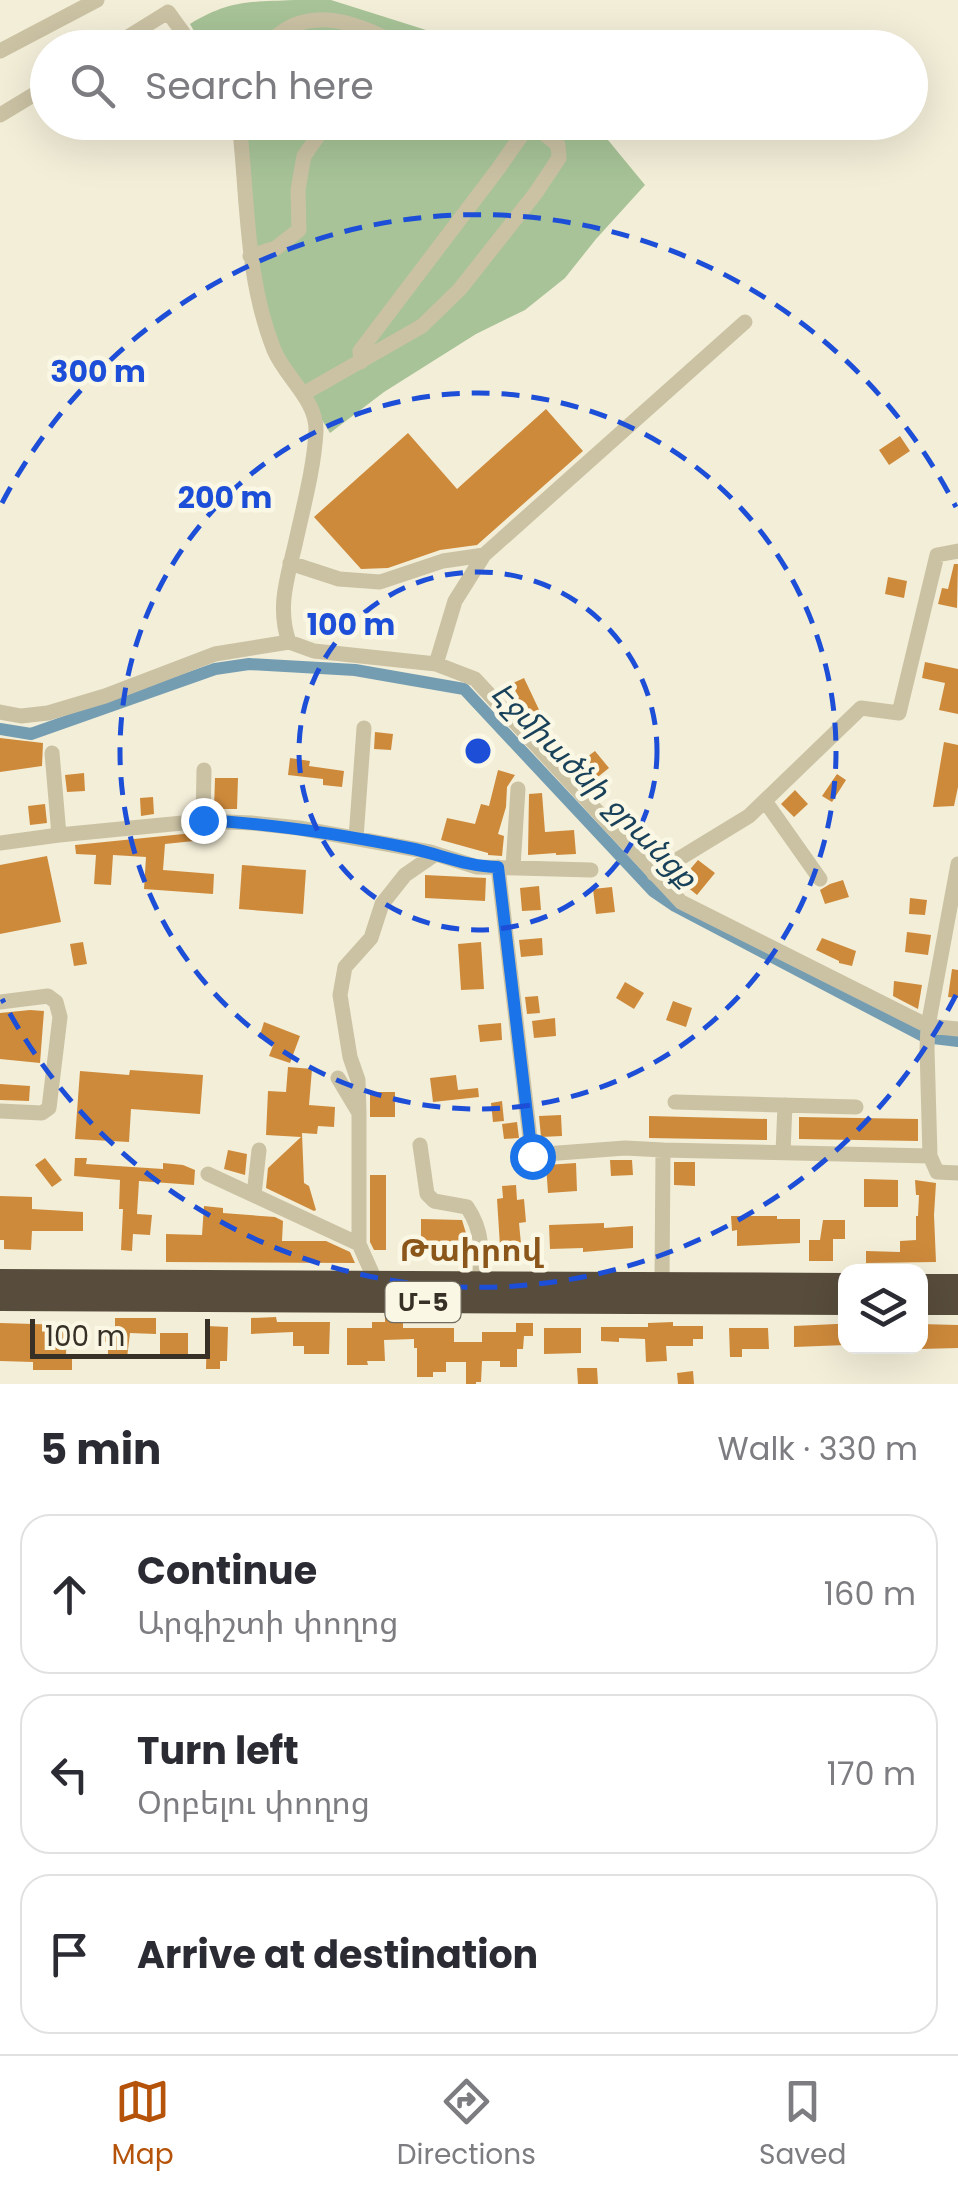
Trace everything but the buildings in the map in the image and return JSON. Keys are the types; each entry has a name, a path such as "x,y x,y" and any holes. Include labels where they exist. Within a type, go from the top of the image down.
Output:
{"highway":[{"name":"Մ-5","path":"0,1280 838,1284"},
{"path":"928,1285 958,1285"},
{"name":"Մ-5","path":"0,1300 838,1304"},
{"path":"928,1304 958,1304"}],"street":[{"path":"41,30 97,0"},
{"path":"139,30 168,12 181,30"},
{"path":"279,30 300,18 330,17 372,30"},
{"path":"0,52 30,36"},
{"path":"0,116 30,97"},
{"path":"240,140 258,304 275,354 303,394 316,425 283,594 282,624 289,642"},
{"path":"250,256 276,248 299,230 298,190 304,156 315,140"},
{"path":"361,362 360,352 518,140"},
{"path":"303,394 422,326 460,289 560,158 558,145 552,140"},
{"path":"436,664 454,601 484,555 745,322"},
{"path":"654,874 750,816 861,708 898,713 937,556 958,550"},
{"path":"290,563 339,579 380,582 443,561 484,555"},
{"path":"0,712 21,716 48,714 215,654 289,642 314,651 436,664 475,679 682,902 928,1026 958,1029"},
{"path":"356,838 364,728"},
{"path":"52,753 59,834"},
{"path":"203,820 204,770"},
{"path":"518,789 506,867 532,1156 625,1148 930,1156"},
{"path":"765,802 820,879"},
{"path":"0,843 203,820 299,828 434,854 477,867 591,870"},
{"path":"376,1282 358,1244 358,1080 350,1057 340,994 345,967 371,938 382,904 405,874 434,854"},
{"path":"958,864 927,1048 930,1156 937,1172 958,1174"},
{"path":"0,1002 48,996 56,1002 60,1018 48,1108 42,1114 0,1111"},
{"path":"338,1078 359,1113"},
{"path":"675,1102 856,1107"},
{"path":"783,1152 785,1105"},
{"path":"420,1145 427,1194 434,1201 467,1207 476,1221 480,1232 479,1282"},
{"path":"254,1195 259,1150"},
{"path":"662,1283 663,1150"},
{"path":"208,1174 358,1244"}],"green space":[{"path":"331,0 426,30 193,30 190,24 228,6"},
{"path":"236,140 608,140 645,185 565,278 525,310 476,334 384,392 330,433 277,347 261,309 247,257"}],"waterway":[{"name":"Էջմիածնի ջրանցք","path":"0,729 31,734 215,669 249,664 355,670 464,689 653,891 925,1037 958,1041"}],"district":[{"name":"Թաիրով","path":"471,1250"}],"route":[{"path":"203,820 299,828 430,852 477,867 498,867 532,1156"}]}
